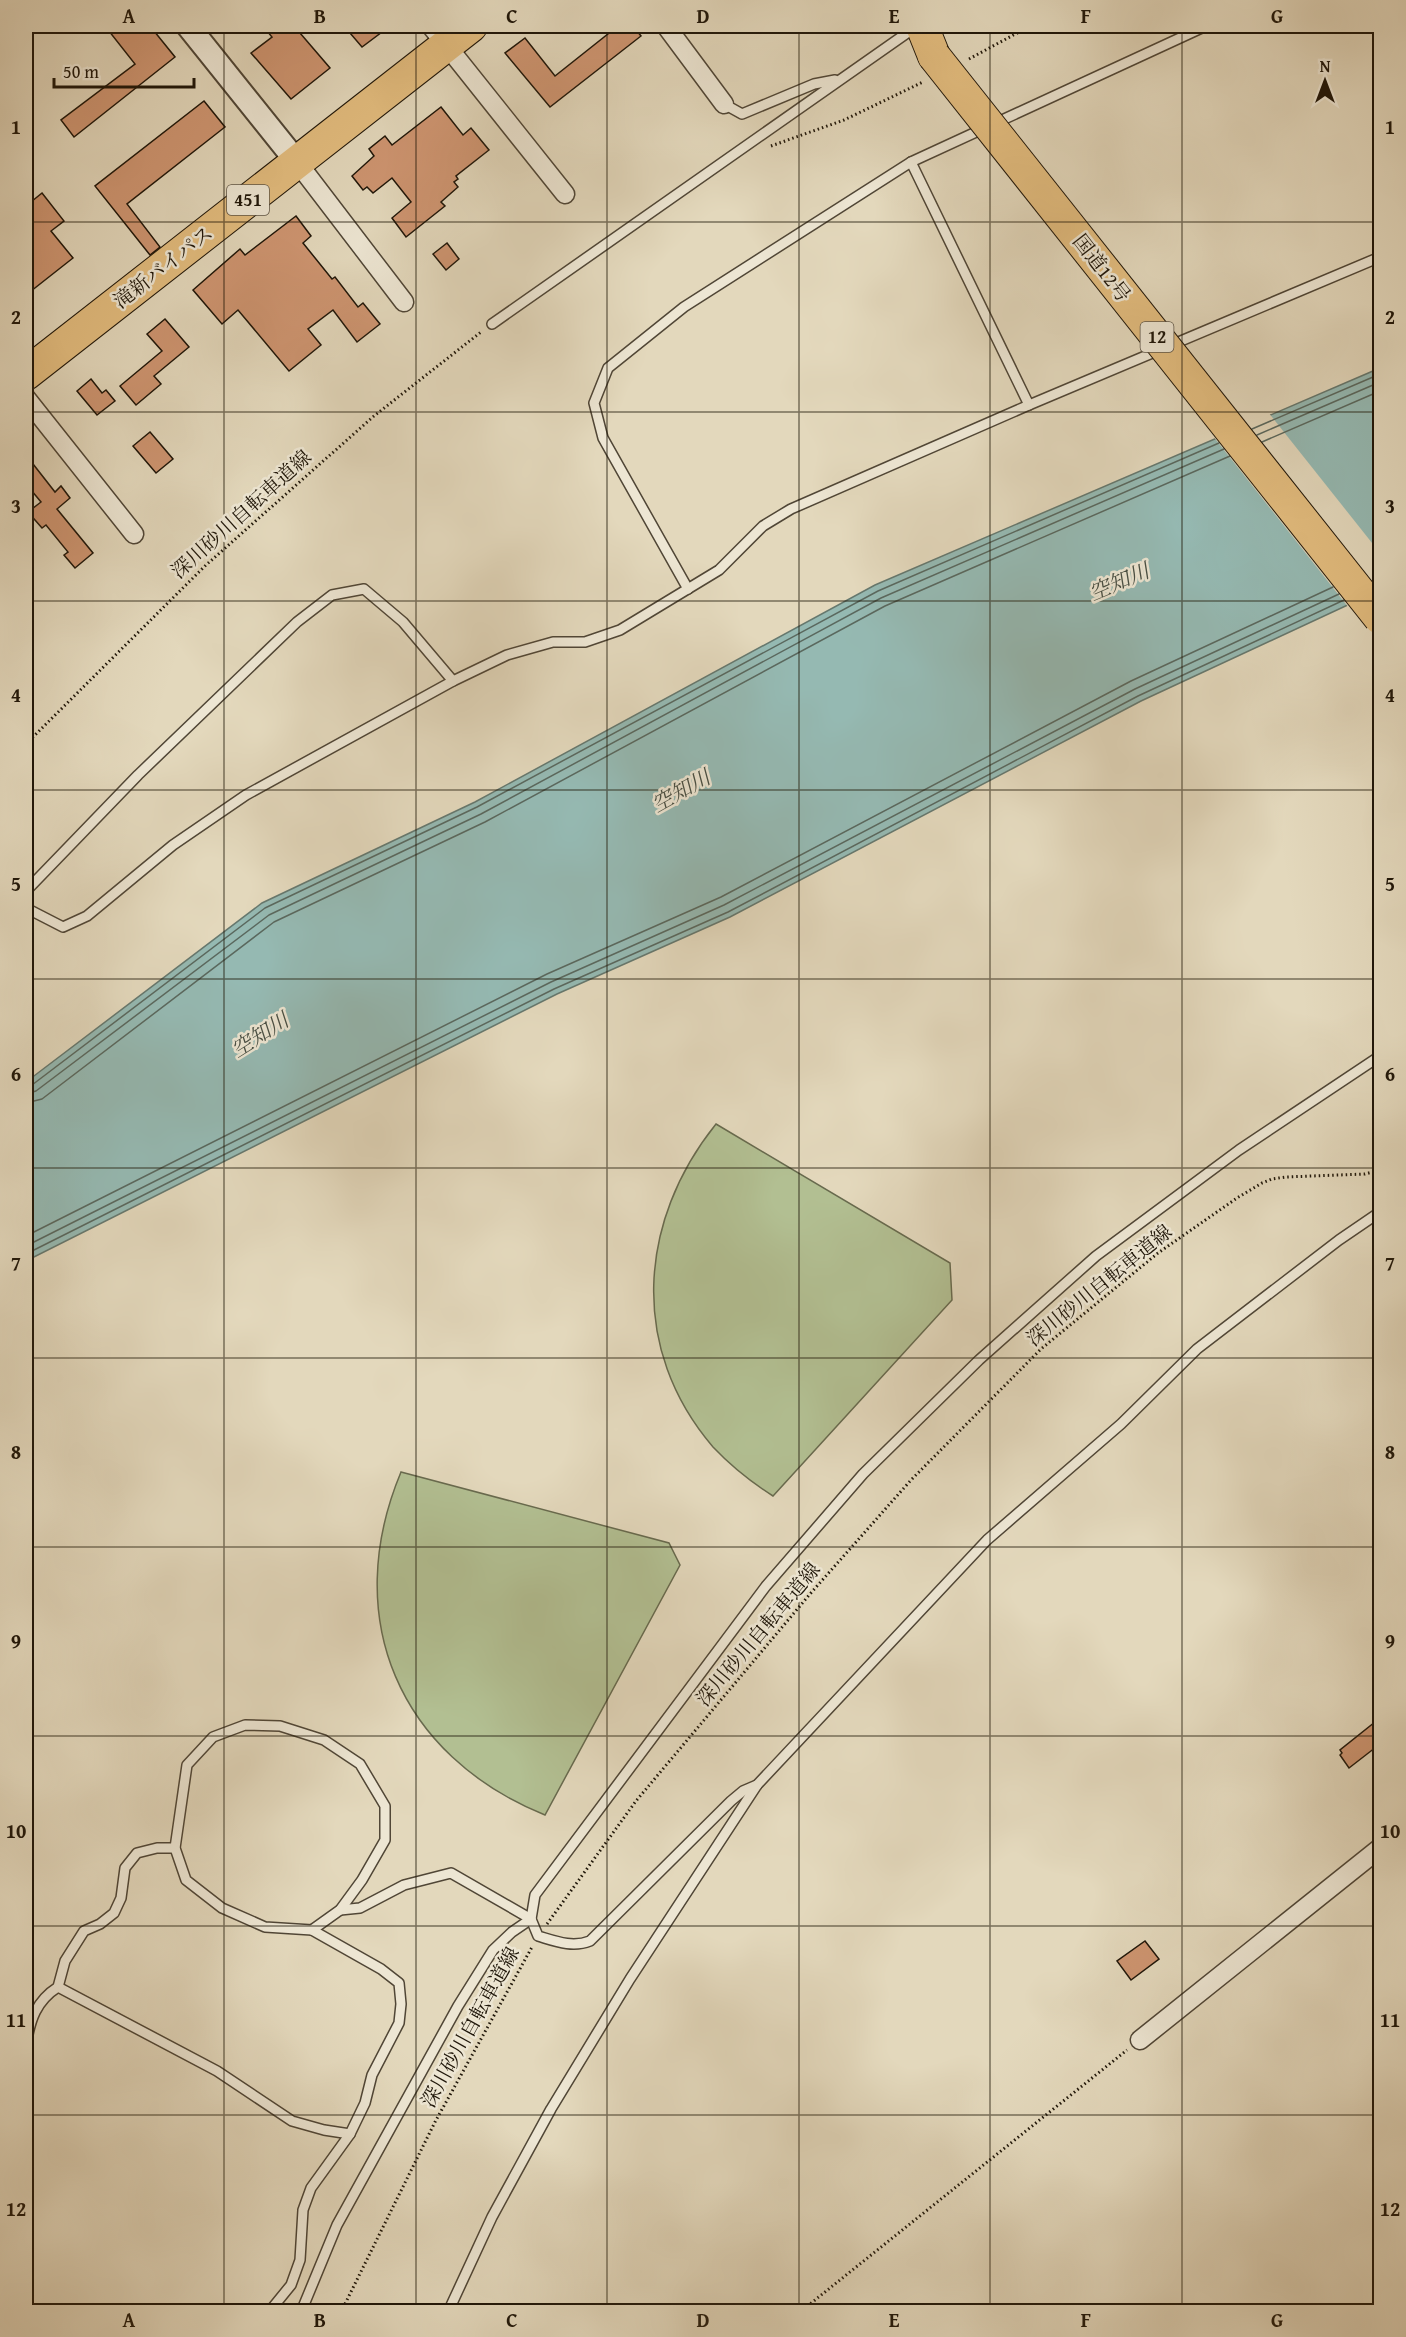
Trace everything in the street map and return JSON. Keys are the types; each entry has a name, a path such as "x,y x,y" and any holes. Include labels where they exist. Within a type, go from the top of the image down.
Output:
{"highway":[{"name":"滝新バイパス","path":"26,374 297,162 439,35 471,26"},
{"name":"国道12号","path":"937,48 1380,586"},
{"name":"国道12号","path":"937,48 1380,618"}],"street":[{"path":"188,26 297,162 404,302"},
{"path":"666,26 724,104"},
{"path":"439,35 565,194"},
{"path":"26,398 134,534"},
{"path":"1140,2040 1380,1848"}],"lane":[{"path":"492,324 917,26"},
{"path":"688,588 603,438 594,403 608,368 684,307 911,162 1206,26"},
{"path":"724,104 742,114 814,84 840,79"},
{"path":"911,162 1029,405"},
{"path":"26,908 63,927 87,916 173,844 246,795 453,681 507,655 553,642 585,642 620,630 719,570 763,526 791,509 1029,405 1380,257"},
{"path":"26,891 138,775 297,622 332,595 364,590 403,622 453,681"},
{"path":"757,1785 743,1791 731,1801 590,1941 574,1945 538,1936 531,1919 535,1894 766,1586 863,1474 979,1360 1096,1256 1239,1150 1380,1056"},
{"path":"448,2312 492,2217 551,2109 630,1979 757,1785 987,1540 1121,1424 1197,1348 1339,1240 1380,1212"},
{"path":"269,2312 291,2285 300,2260 303,2210 312,2188 350,2134 364,2103 372,2075 399,2023 401,2004 399,1983 381,1969 312,1929 265,1927 222,1908 186,1880 175,1848 187,1765 213,1737 245,1725 257,1725 280,1726 324,1740 360,1764 385,1806 385,1840 362,1880 340,1910 312,1929"},
{"path":"26,2045 29,2025 43,1996 58,1987 65,1961 84,1931 100,1924 114,1913 121,1898 125,1868 137,1852 157,1848 175,1848"},
{"path":"340,1910 360,1908 404,1885 451,1873 531,1919"},
{"path":"302,2312 337,2225 458,2006 493,1950 512,1932 531,1919"},
{"path":"58,1987 218,2072 292,2121 350,2134"}],"path":[{"path":"750,143 759,147 769,147 844,120 937,48 1030,26"},
{"name":"深川砂川自転車道線","path":"26,744 206,565 374,416 492,324"},
{"name":"深川砂川自転車道線","path":"341,2312 435,2122 538,1936 636,1802 810,1594 911,1480 1041,1349 1158,1253 1238,1198 1272,1179 1380,1170"},
{"path":"800,2312 1140,2040"}],"green space":[{"path":"716,1124 950,1263 952,1300 773,1496 713,1447 686,1409 667,1369 656,1327 654,1285 659,1243 671,1202 690,1162"},
{"path":"401,1472 669,1543 680,1565 545,1815 494,1789 452,1757 419,1719 395,1676 381,1629 377,1579 384,1526"}],"water":[{"name":"空知川","path":"1380,368 1380,590 1141,701 730,917 557,994 26,1261 26,1082 262,903 475,802 875,585"}],"pier":[{"path":"1268,412 1380,553 1380,593 1349,608 1213,436"}],"building":[{"path":"105,26 150,26 175,57 74,137 61,120 135,64"},
{"path":"263,26 294,26 330,68 291,99 251,53 272,37"},
{"path":"344,26 390,26 362,47"},
{"path":"618,26 633,26 641,36 550,107 505,53 525,38 555,76"},
{"path":"204,101 225,127 127,204 160,247 150,255 95,186"},
{"path":"441,107 463,135 471,128 489,150 456,176 458,179 454,182 458,187 441,202 445,206 406,237 392,218 411,202 392,178 373,193 367,187 363,190 352,176 374,156 369,149 385,136 392,145"},
{"path":"42,193 64,221 51,231 73,258 26,295 26,206"},
{"path":"296,216 311,236 303,243 332,279 335,277 358,307 363,303 380,324 357,342 333,310 308,329 321,345 289,371 238,310 222,324 193,290 240,249 245,255"},
{"path":"447,243 459,259 446,270 433,254"},
{"path":"165,319 189,347 154,376 161,384 136,405 120,386 162,351 147,334"},
{"path":"91,379 102,393 106,390 115,401 97,415 77,391"},
{"path":"150,432 173,459 156,473 133,446"},
{"path":"26,455 55,492 61,486 70,498 57,509 93,553 75,568 64,555 68,552 46,525 42,528 28,512 41,502 26,484"},
{"path":"1380,1718 1380,1744 1349,1768 1340,1755 1342,1753 1340,1750"},
{"path":"1145,1941 1159,1959 1131,1980 1117,1961"}]}
